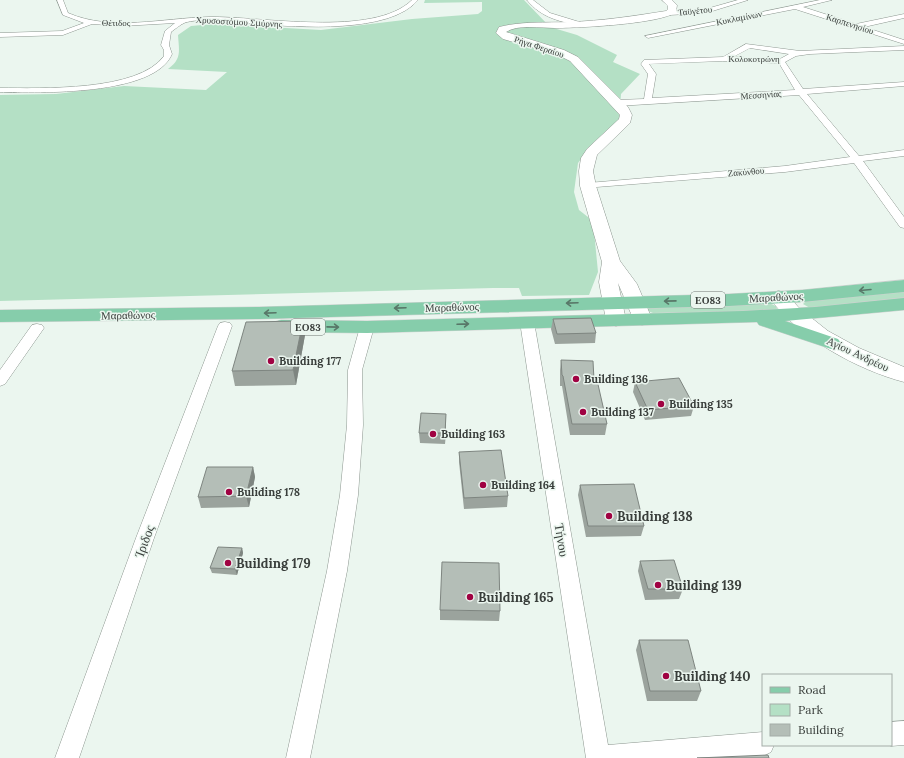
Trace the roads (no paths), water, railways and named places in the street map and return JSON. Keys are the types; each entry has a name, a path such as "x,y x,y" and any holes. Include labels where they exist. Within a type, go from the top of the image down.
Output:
{"main road":[{"name":"Μαραθώνος","path":"0,316 613,311 639,310 904,286"},
{"name":"Μαραθώνος","path":"639,310 743,317 793,315 904,304"},
{"name":"Μαραθώνος","path":"0,329 225,326 367,327 526,322 613,311"},
{"path":"743,317 759,319 831,343"}],"street":[{"name":"Θέτιδος","path":"60,0 65,14 71,18 92,22 113,23 183,21"},
{"name":"Χρυσοστόμου Σμύρνης","path":"0,90 79,88 133,79 158,67 166,59 169,54 169,51 165,45 168,31 183,21 210,19 316,25 348,24 390,16 406,9 415,0"},
{"path":"530,0 539,10 550,16 583,24"},
{"path":"666,0 672,5 673,10 669,13"},
{"name":"Ταϋγέτου","path":"669,13 693,13 715,9 745,0"},
{"name":"Κυκλαμίνων","path":"648,36 829,0"},
{"name":"Καρπενησίου","path":"796,6 904,42"},
{"path":"715,9 741,18"},
{"name":"Ρήγα Φεραίου","path":"611,262 588,186 586,171 588,158 597,146 625,120 626,115 617,103 574,59 560,52 507,37 500,33 503,29 519,26 623,21 669,13"},
{"path":"856,26 904,16"},
{"path":"0,35 63,33 92,22"},
{"path":"723,59 749,46 800,53"},
{"name":"Κολοκοτρώνη","path":"646,102 650,90 652,74 645,64 647,62 723,59 782,60 800,53 904,48"},
{"path":"782,60 801,92 857,160 904,225"},
{"name":"Μεσσηνίας","path":"617,103 904,84"},
{"name":"Ζακύνθου","path":"588,186 785,169 904,153"},
{"path":"611,262 628,284 639,310"},
{"path":"611,262 608,282 613,311"},
{"name":"Αγίου Ανδρέου","path":"779,297 793,315 831,343 857,356 904,375"},
{"name":"Τήνου","path":"526,322 598,758"},
{"name":"Ίριδος","path":"67,758 144,538 225,326"},
{"path":"298,758 337,571 349,495 355,425 355,370 367,327"},
{"path":"0,381 36,328"},
{"path":"892,734 904,733"},
{"path":"598,758 762,744"}],"place":[{"name":"Building 177","path":"271,361"},
{"name":"Building 136","path":"576,379"},
{"name":"Building 135","path":"661,404"},
{"name":"Building 137","path":"583,412"},
{"name":"Building 163","path":"433,434"},
{"name":"Building 164","path":"483,485"},
{"name":"Buliding 178","path":"229,492"},
{"name":"Building 138","path":"609,516"},
{"name":"Building 179","path":"228,563"},
{"name":"Building 139","path":"658,585"},
{"name":"Building 165","path":"470,597"},
{"name":"Building 140","path":"666,676"}]}
